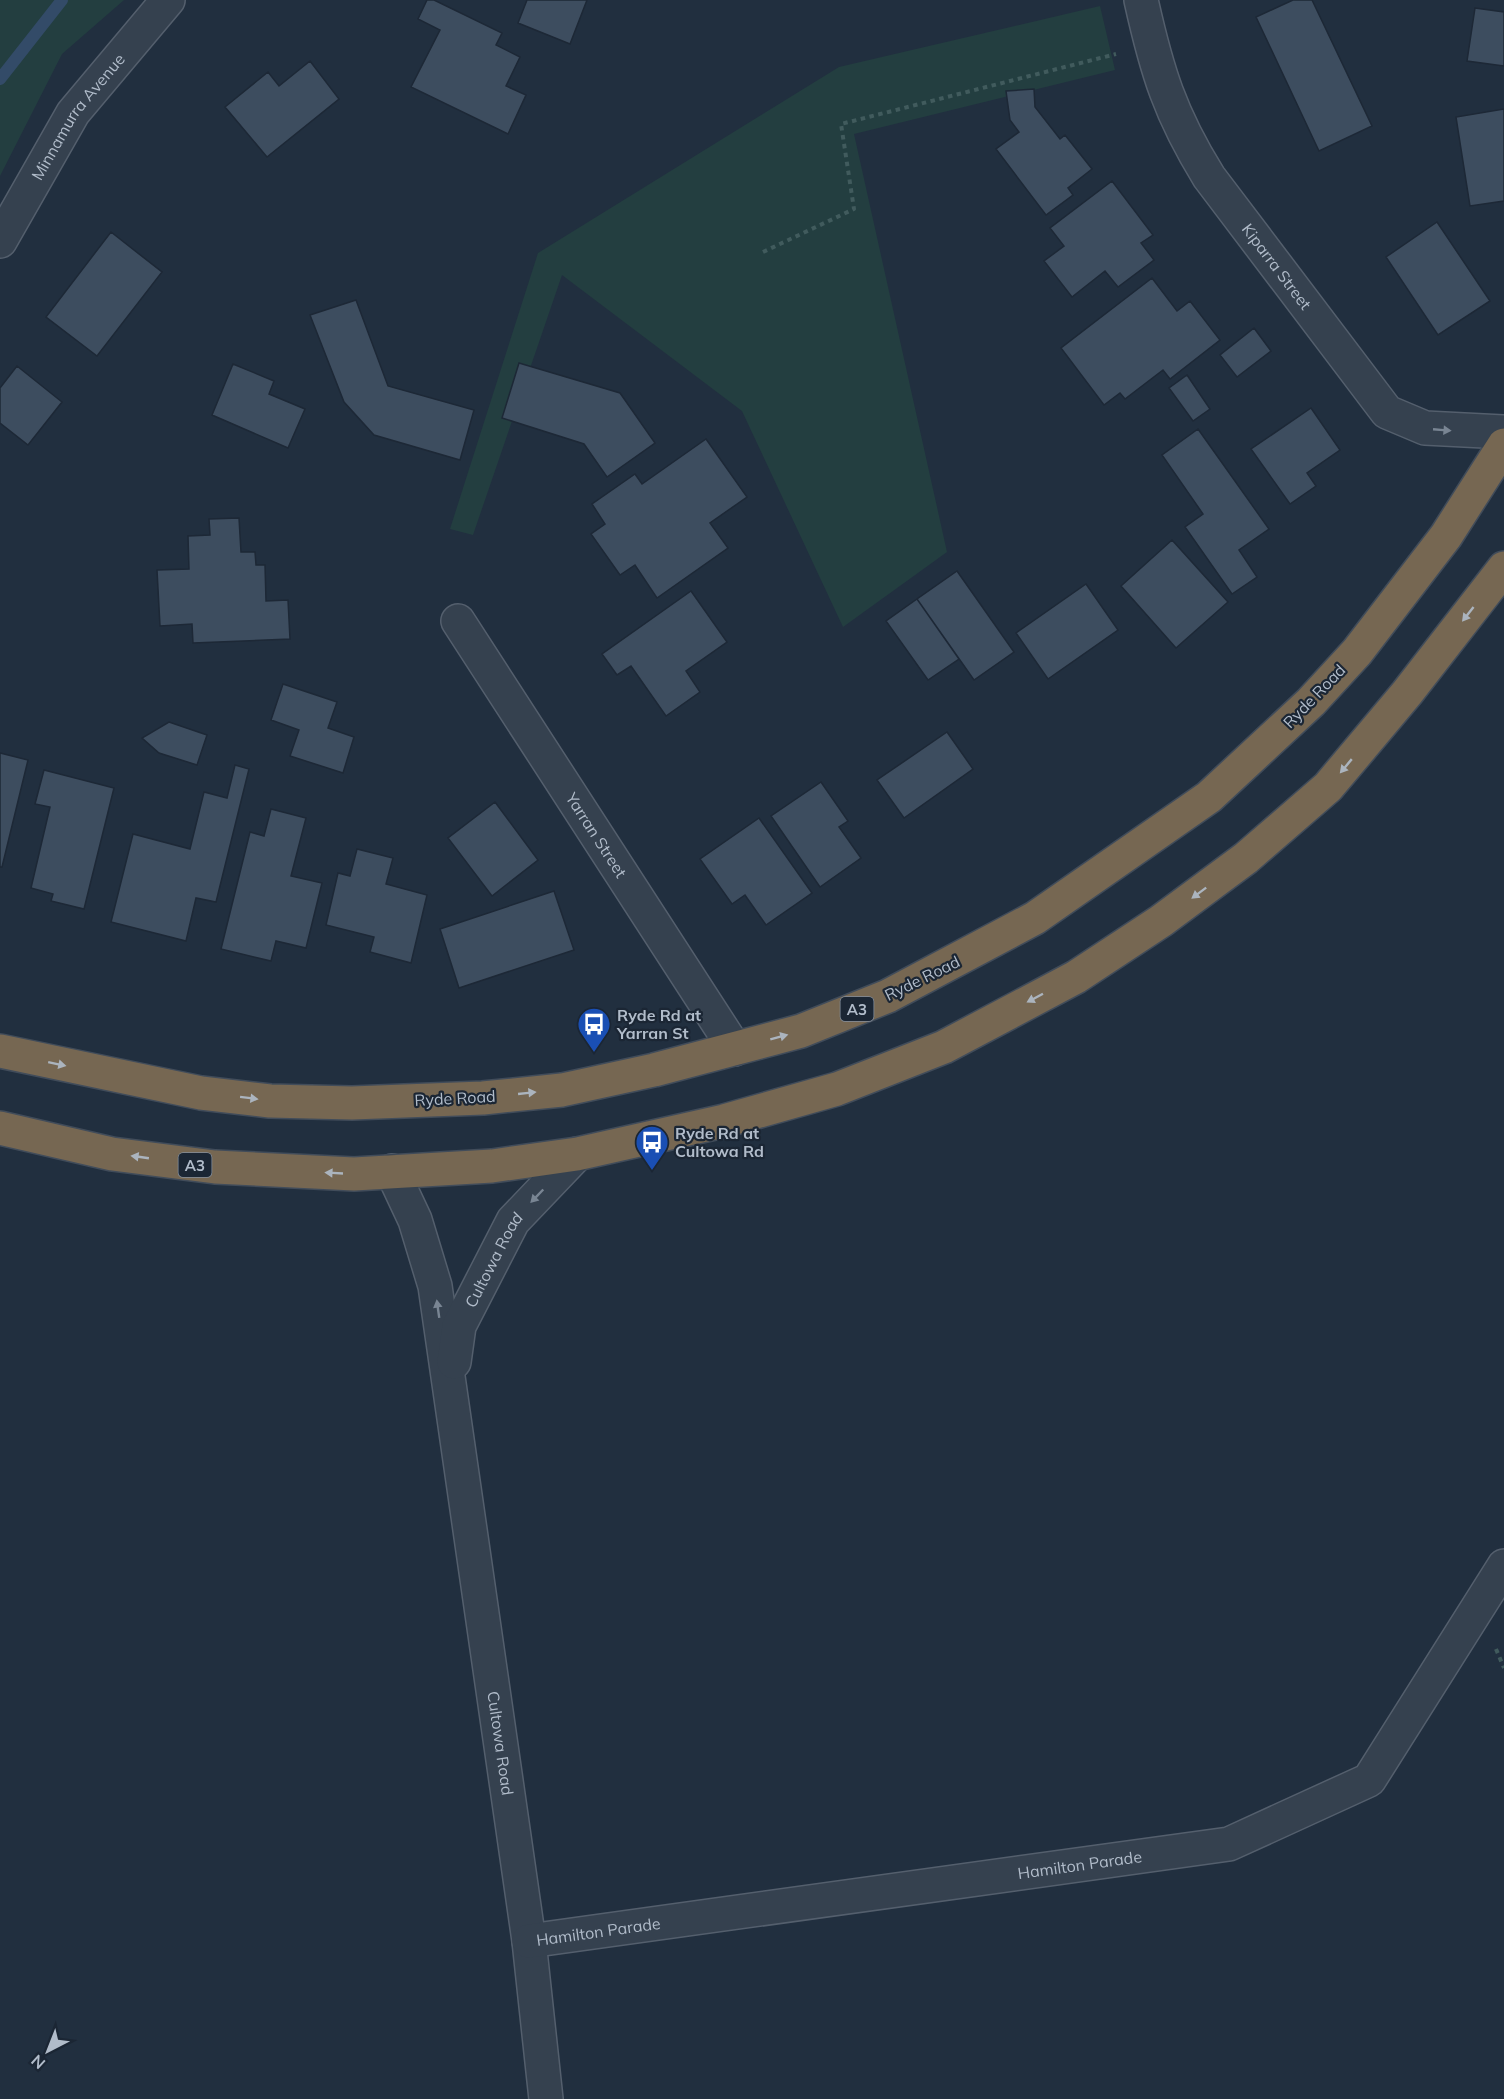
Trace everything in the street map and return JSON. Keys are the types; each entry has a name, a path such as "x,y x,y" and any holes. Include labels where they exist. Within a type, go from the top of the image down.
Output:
{"highway":[{"name":"Ryde Road","path":"0,1051 201,1093 270,1101 352,1103 483,1098 562,1090 735,1049 812,1027 888,996 1035,918 1209,797 1311,702 1357,652 1446,536 1504,445"},
{"name":"A3","path":"0,1128 112,1154 215,1167 354,1174 492,1166 577,1154 724,1121 837,1089 944,1047 1076,977 1161,921 1246,858 1328,787 1407,693 1504,568"}],"street":[{"name":"Minnamurra Avenue","path":"0,241 73,113 168,0"},
{"name":"Kiparra Street","path":"1141,0 1169,105 1185,138 1209,177 1387,412 1425,428 1504,432"},
{"name":"Yarran Street","path":"458,621 735,1049"},
{"name":"Cultowa Road","path":"450,1387 459,1326 513,1221 577,1154"},
{"name":"Cultowa Road","path":"392,1171 414,1220 435,1286 529,1941 546,2099"},
{"name":"Hamilton Parade","path":"529,1941 1228,1844 1369,1780 1504,1566"}],"path":[{"path":"763,252 854,209 841,124 1152,45"}],"green space":[{"path":"0,0 124,0 62,54 0,176"},
{"path":"1100,6 1115,70 854,134 947,552 843,627 742,411 562,275 473,535 450,529 538,253 839,67"}],"building":[{"path":"427,0 434,0 502,33 496,45 520,57 506,86 526,95 508,134 411,87 440,30 418,19"},
{"path":"527,0 587,0 570,44 518,23"},
{"path":"1293,0 1312,0 1372,126 1319,151 1256,17"},
{"path":"1475,8 1504,12 1504,66 1467,61"},
{"path":"310,61 339,99 267,157 225,107 268,72 279,86"},
{"path":"1034,89 1035,107 1060,139 1065,135 1092,169 1068,188 1073,195 1046,215 996,149 1019,132 1010,120 1006,91"},
{"path":"1504,109 1504,201 1470,206 1456,117"},
{"path":"1112,181 1153,235 1141,243 1154,260 1118,287 1105,271 1072,297 1044,261 1064,246 1050,228"},
{"path":"1437,222 1490,301 1438,335 1386,257"},
{"path":"111,232 162,272 97,356 46,317"},
{"path":"1152,278 1177,311 1190,301 1220,340 1170,379 1163,370 1125,399 1120,393 1104,405 1061,348"},
{"path":"356,300 388,386 474,410 460,460 374,435 344,402 310,315"},
{"path":"1254,328 1271,351 1237,377 1220,355"},
{"path":"519,363 620,393 655,443 607,477 584,444 502,418"},
{"path":"233,364 274,381 269,394 305,409 288,448 212,415"},
{"path":"17,366 62,402 28,445 0,423 0,388"},
{"path":"1187,375 1210,409 1193,421 1169,388"},
{"path":"1311,408 1340,450 1307,473 1316,486 1290,504 1251,449"},
{"path":"1198,429 1269,529 1239,550 1257,577 1232,594 1185,527 1203,514 1162,455"},
{"path":"706,439 747,497 710,523 728,548 657,598 635,565 620,575 591,534 605,524 592,504 635,474 642,484"},
{"path":"239,518 241,552 255,552 256,565 265,565 266,601 288,600 290,639 193,643 192,624 160,626 157,570 189,569 188,536 210,535 209,519"},
{"path":"1172,540 1228,602 1176,648 1121,586"},
{"path":"957,571 1014,652 974,680 917,599"},
{"path":"1086,584 1118,630 1048,679 1016,633"},
{"path":"691,591 727,642 686,671 700,692 666,716 631,666 617,675 602,654"},
{"path":"917,599 959,659 928,680 886,621"},
{"path":"283,684 337,702 328,728 354,737 343,773 290,756 299,730 271,720"},
{"path":"169,722 207,735 197,765 159,753 142,738"},
{"path":"947,732 973,769 904,818 877,780"},
{"path":"0,753 28,760 2,867 0,867"},
{"path":"235,765 249,769 216,902 196,898 186,941 111,922 133,834 190,849 204,792 227,798"},
{"path":"44,770 114,788 84,909 51,901 53,894 31,888 50,807 35,804"},
{"path":"821,782 848,821 839,827 861,858 820,887 771,816"},
{"path":"495,802 538,860 492,896 448,838"},
{"path":"271,809 306,818 291,876 322,883 306,948 276,941 271,961 221,949 250,832 264,836"},
{"path":"759,818 812,893 766,925 745,895 732,904 700,859"},
{"path":"357,849 393,858 386,884 427,895 411,963 370,952 374,937 326,925 338,873 350,876"},
{"path":"554,891 574,950 459,988 440,929"}],"waterway":[{"path":"0,79 62,0"}],"place":[{"name":"Ryde Rd at Yarran St","path":"594,1053"},
{"name":"Ryde Rd at Cultowa Rd","path":"652,1171"}]}
